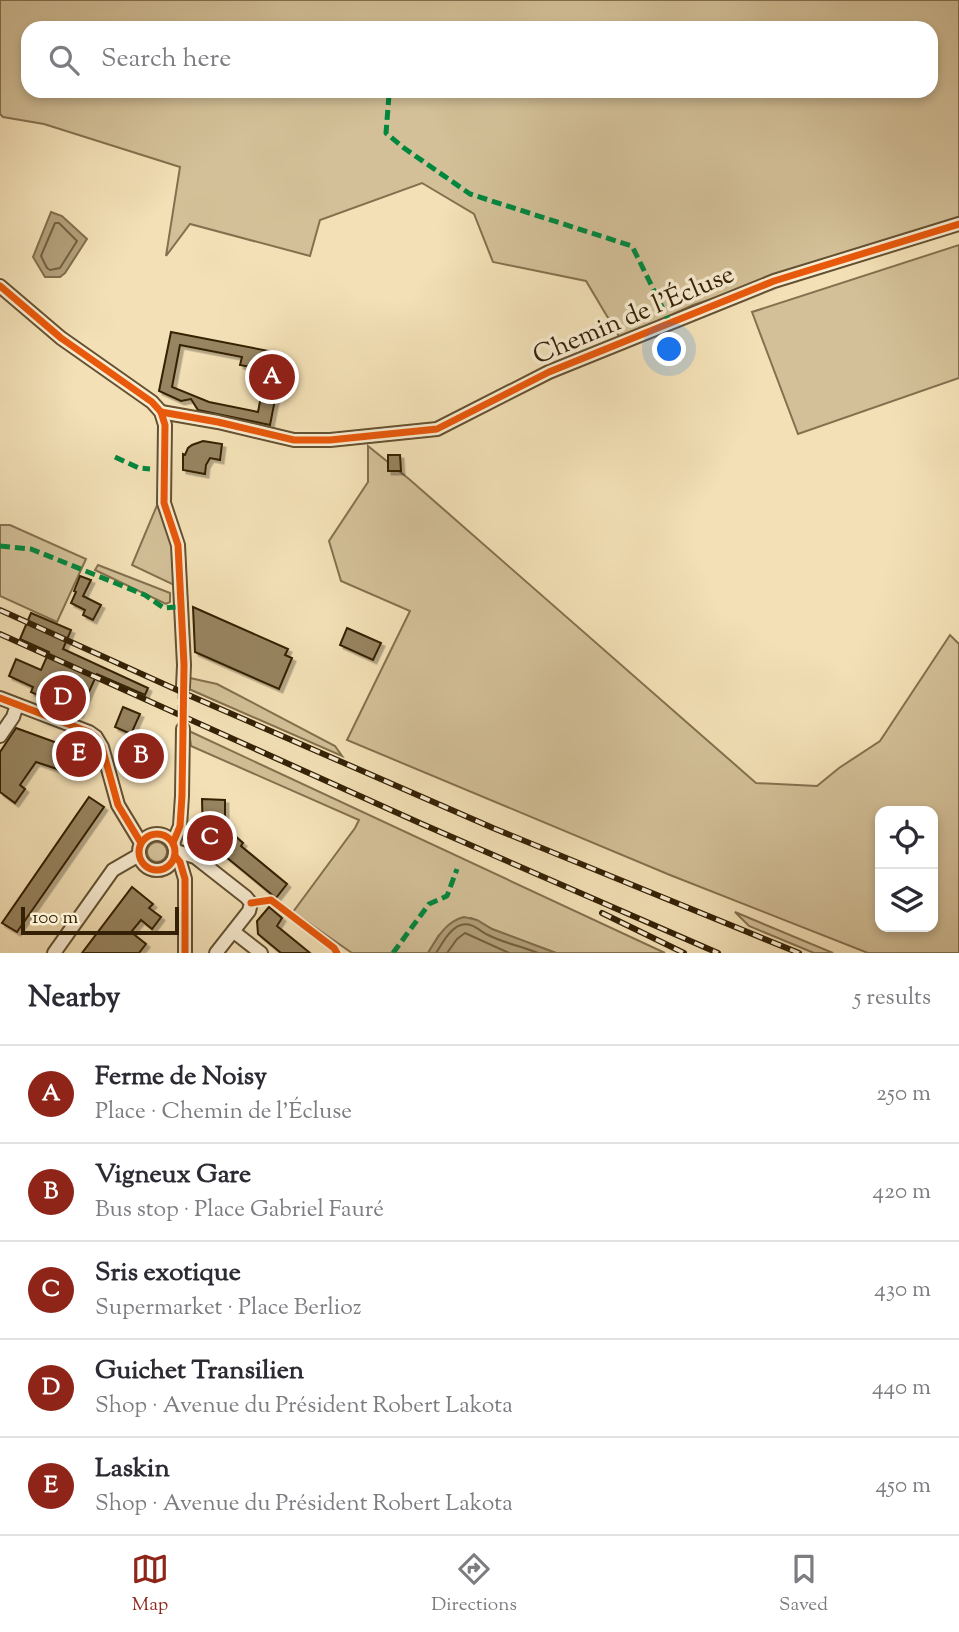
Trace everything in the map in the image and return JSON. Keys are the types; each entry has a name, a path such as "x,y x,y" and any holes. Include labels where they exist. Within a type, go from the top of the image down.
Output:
{"street":[{"name":"Chemin de l'Écluse","path":"161,412 294,440 330,440 438,429 550,372 774,281 959,224"},
{"path":"0,286 61,338 152,402 161,412 165,425 163,503 178,545 183,687"},
{"path":"0,698 96,737 102,747 118,805 130,823 144,864 152,870 163,870 173,854 180,826 183,729"},
{"path":"0,736 18,705"},
{"path":"130,823 154,834 165,835 173,854 184,901 185,953"},
{"path":"54,953 113,870 140,849 144,839 154,834"},
{"path":"173,854 195,857 251,902 249,911 216,953"},
{"path":"234,932 261,953"}],"shaded area":[{"path":"0,0 959,0 959,219 693,305 620,338 586,281 493,262 474,214 422,183 320,220 310,256 190,224 166,256 180,167 44,124 3,117 0,114"},
{"path":"959,245 959,378 798,434 752,312"},
{"path":"368,446 756,783 817,786 880,741 950,635 959,644 959,953 868,953 670,875 347,740 410,611 341,581 329,541 368,482"},
{"path":"158,503 173,544 174,585 132,565"},
{"path":"0,525 10,525 86,559 57,622 0,596"},
{"path":"98,565 170,593 170,602 166,604 95,570"},
{"path":"190,678 217,684 335,746 342,756 189,689"},
{"path":"189,731 665,953 556,953 492,929 471,918 439,935 428,953 352,953 293,912 359,820 191,746"},
{"path":"157,842 164,845 167,852 164,859 157,862 150,859 147,852 150,845"},
{"path":"735,912 833,953 814,953 749,926"}],"water":[{"path":"51,212 62,216 87,239 60,277 45,277 33,257"},
{"path":"464,917 556,953 428,953 447,926"}],"building":[{"path":"171,332 284,354 270,425 198,410 191,399 181,401 159,391","holes":["180,345 242,357 240,365 266,370 258,412 209,402 172,387"]},
{"path":"203,441 222,444 220,460 210,458 205,474 183,470 183,454 185,455 192,445"},
{"path":"388,455 400,455 401,471 388,471"},
{"path":"80,576 91,580 83,596 101,605 93,620 83,615 85,610 71,603"},
{"path":"193,607 288,649 285,655 292,658 279,689 195,652"},
{"path":"31,613 71,630 63,649 148,688 145,695 97,674 79,714 31,692 33,687 9,676 16,659 41,670 49,652 20,639"},
{"path":"347,628 381,643 373,660 340,645"},
{"path":"123,707 140,714 131,734 115,727"},
{"path":"16,728 85,753 70,775 36,762 20,785 25,789 15,803 0,792 0,752"},
{"path":"89,797 104,807 17,932 2,923"},
{"path":"202,799 225,800 225,827 243,843 241,846 287,884 276,898 203,838"},
{"path":"132,887 153,904 149,908 161,917 152,929 141,920 131,932 146,944 139,953 82,953"},
{"path":"269,907 282,918 277,926 310,953 281,953 258,934 257,921"}],"tunnel":[{"path":"183,687 183,729"}],"railway":[{"path":"0,610 493,828 799,953"},
{"path":"0,634 422,824 718,953"},
{"path":"602,913 684,953"}],"marked path":[{"path":"389,98 386,133 470,194 632,246 670,323"},
{"path":"115,457 139,468 150,469"},
{"path":"0,546 31,549 145,595 164,608 176,607"},
{"path":"393,953 429,904 447,896 457,869"}],"cycle path":[{"path":"161,412 294,440 330,440 437,429 549,372 774,281 959,224"},
{"path":"0,286 61,338 152,402 161,412 165,425 164,503 178,545 184,665 182,796 180,826 173,843"},
{"path":"0,698 96,737 102,747 118,805 141,843"},
{"path":"157,834 170,839 175,852 170,865 157,870 144,865 139,852 144,839 157,834"},
{"path":"175,856 180,862 185,879 185,953"},
{"path":"251,903 271,900 337,953"}],"place":[{"name":"Ferme de Noisy","path":"272,377"},
{"name":"Guichet Transilien","path":"63,698"},
{"name":"Laskin","path":"79,754"},
{"name":"Vigneux Gare","path":"141,756"},
{"name":"Sris exotique","path":"210,838"}]}
